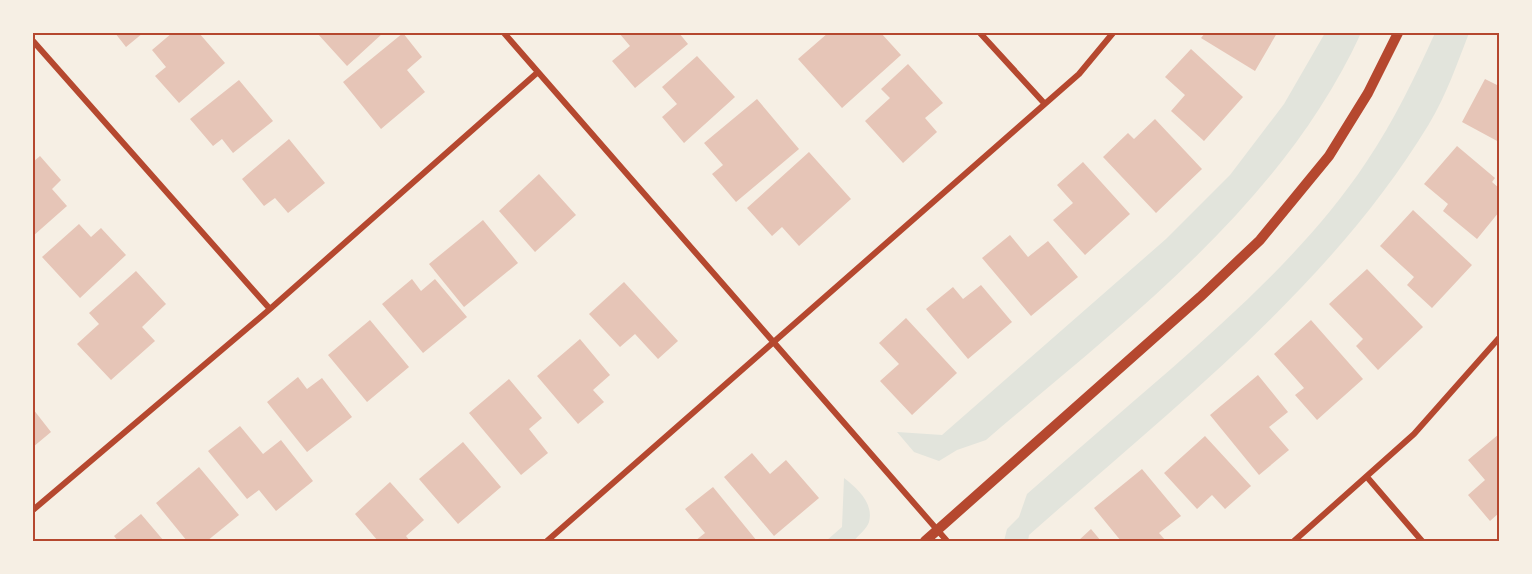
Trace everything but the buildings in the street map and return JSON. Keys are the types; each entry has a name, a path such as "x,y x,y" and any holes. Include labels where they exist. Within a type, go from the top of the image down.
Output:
{"street":[{"path":"504,33 775,341 947,541"},
{"path":"980,33 1044,104"},
{"path":"547,541 1079,74 1113,33"},
{"path":"925,541 1207,291 1276,223 1335,148 1368,93 1398,33"},
{"path":"33,41 270,309"},
{"path":"33,510 270,309 538,72"},
{"path":"1294,541 1367,477 1443,403 1499,338"},
{"path":"1367,477 1422,541"}],"shaded area":[{"path":"1325,33 1361,33 1328,95 1289,152 1245,206 1196,256 1093,350 986,440 957,450 939,461 914,452 897,432 942,435 1166,239 1230,175 1284,104"},
{"path":"1435,33 1469,33 1446,91 1429,124 1389,184 1344,240 1245,344 1029,535 1028,541 1004,541 1007,529 1019,517 1027,494 1224,321 1276,271 1324,218 1367,161 1386,130"},
{"path":"844,478 859,491 867,502 869,522 854,541 826,541 842,527"}]}
